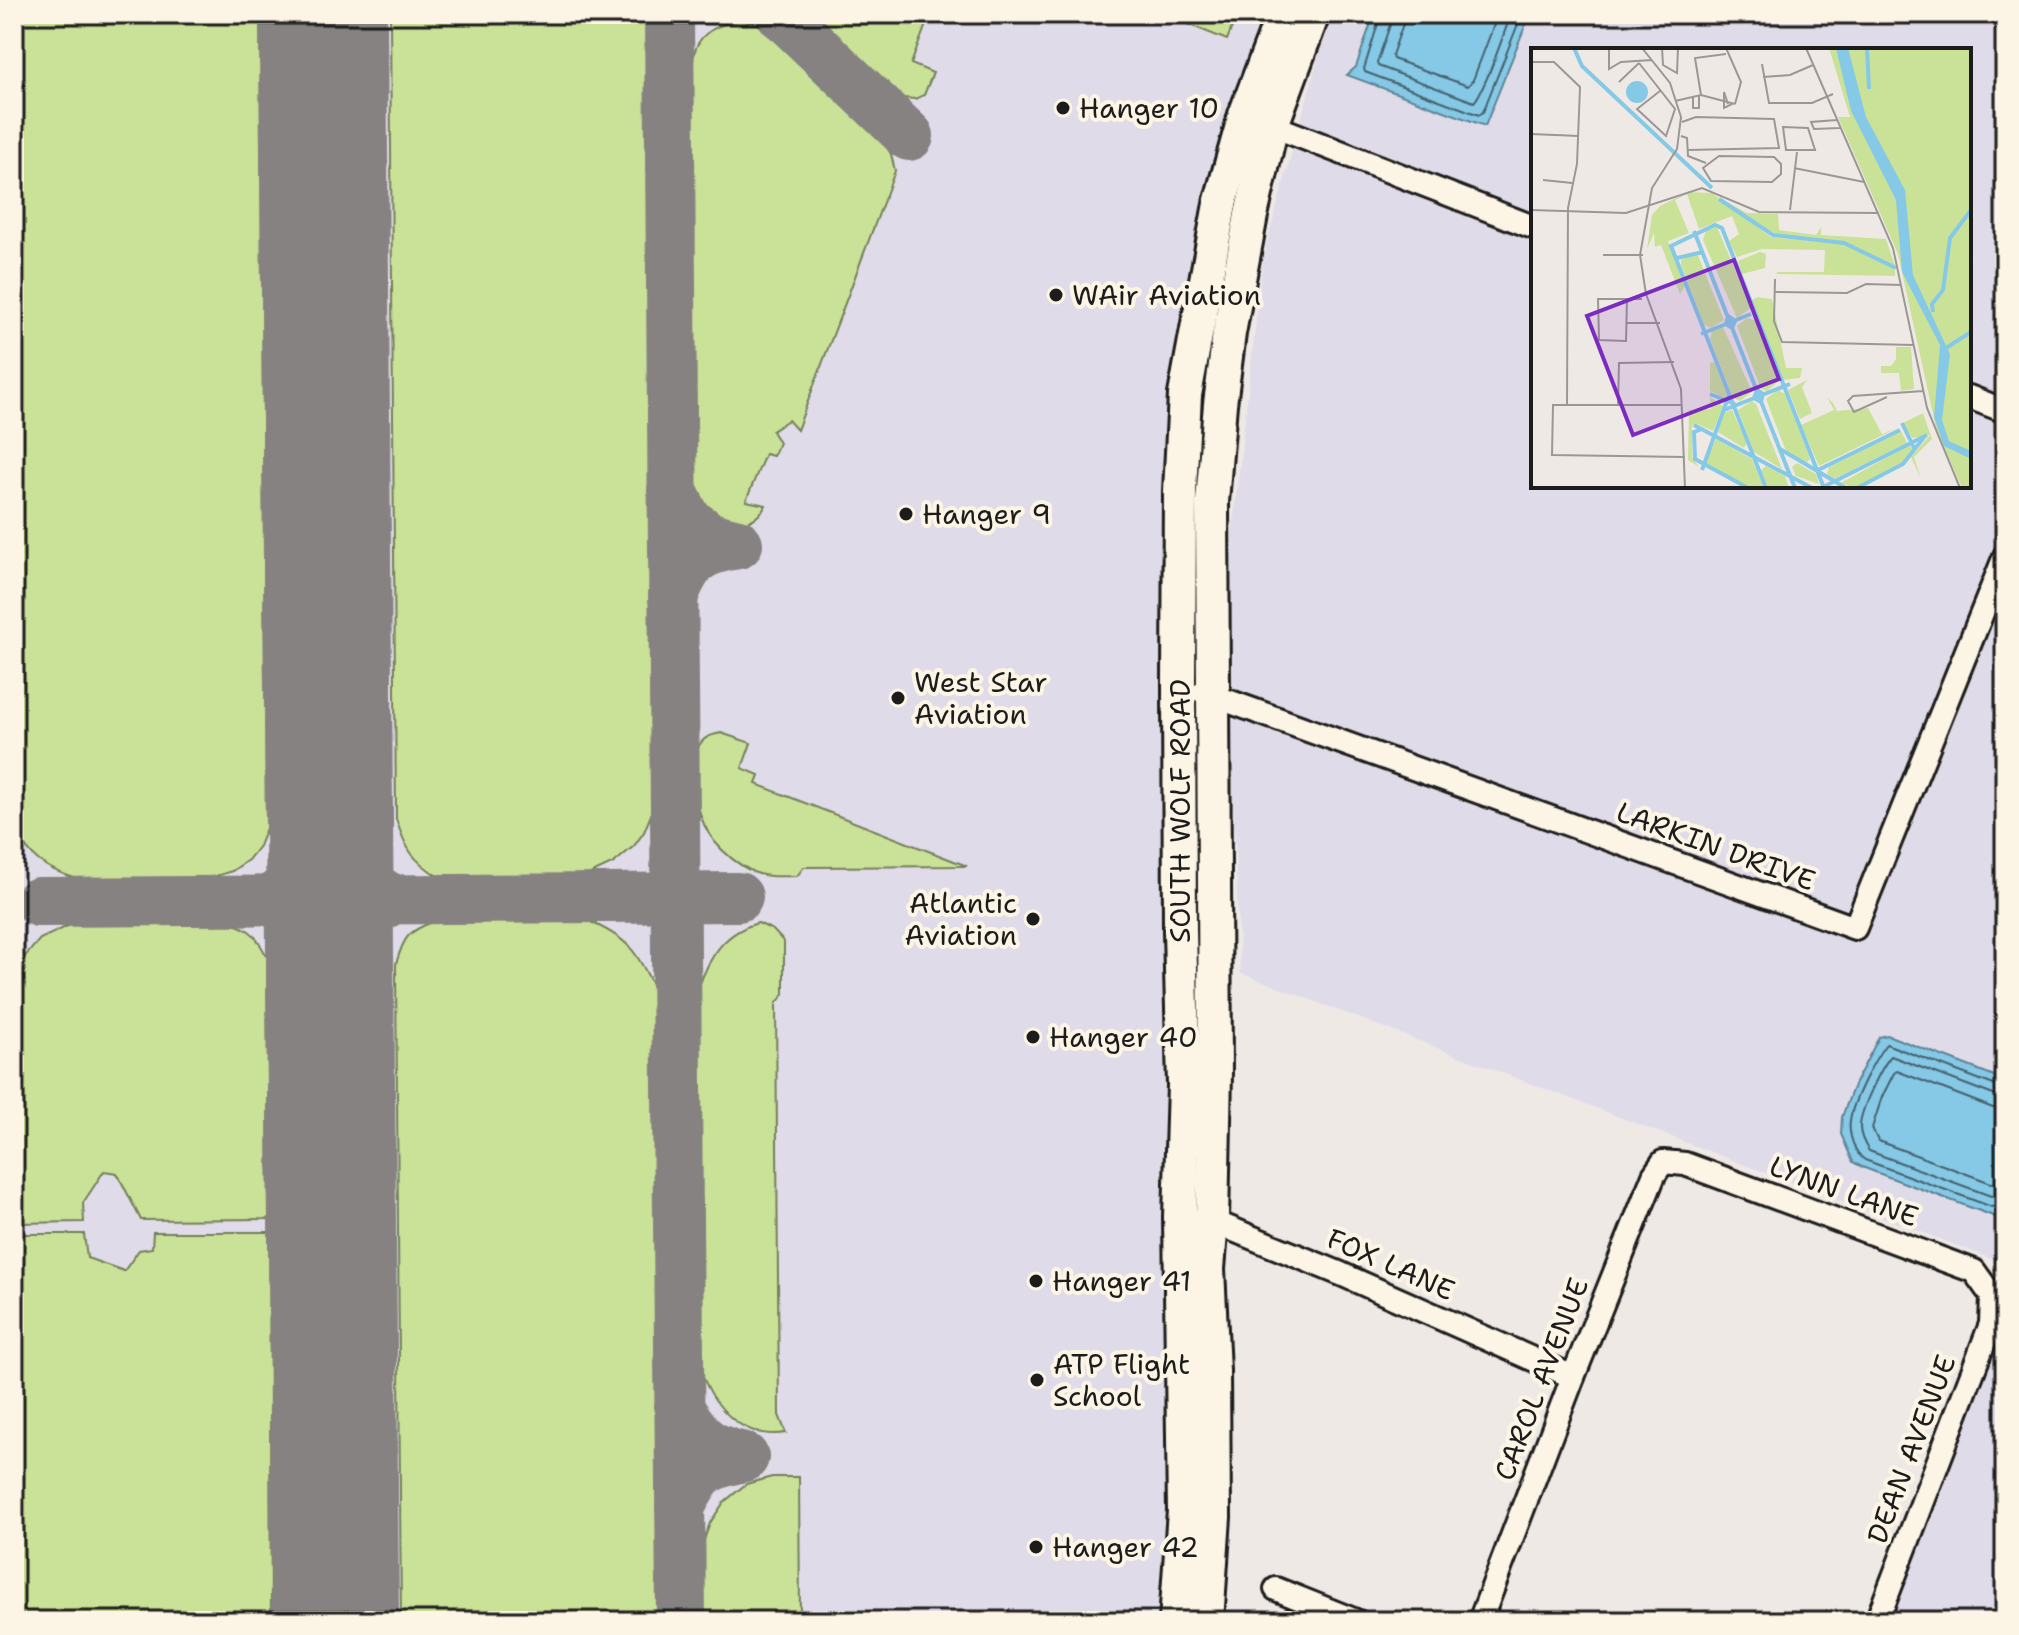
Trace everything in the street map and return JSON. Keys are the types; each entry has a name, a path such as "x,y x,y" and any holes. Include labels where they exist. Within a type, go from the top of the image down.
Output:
{"main road":[{"name":"SOUTH WOLF ROAD","path":"1207,1621 1214,1517 1213,1371 1208,1269 1215,1072 1212,502 1229,333 1251,215 1258,120 1283,14"},
{"name":"SOUTH WOLF ROAD","path":"1176,1621 1184,1511 1180,1217 1184,1085 1179,683 1180,491 1185,395 1220,204 1258,120 1313,14"}],"street":[{"path":"1258,120 1531,226"},
{"path":"1971,398 2005,411"},
{"name":"LARKIN DRIVE","path":"1179,683 1855,928 2005,556"},
{"name":"LYNN LANE","path":"1663,1162 1685,1164 1974,1271 1992,1296"},
{"name":"CAROL AVENUE","path":"1480,1621 1573,1377 1654,1175 1663,1162"},
{"name":"FOX LANE","path":"1180,1217 1212,1221 1341,1274 1573,1377"},
{"name":"DEAN AVENUE","path":"1877,1621 1991,1324 1992,1296"},
{"path":"1276,1589 1356,1621"}],"shaded area":[{"path":"14,14 1261,14 1224,125 1191,266 1172,390 1165,487 1162,575 1167,1581 1164,1621 14,1621"},
{"path":"1330,14 2005,14 2005,1264 1240,973 1225,596 1263,257"},
{"path":"2005,1325 2005,1621 1889,1621"}],"green space":[{"path":"14,14 260,14 266,828 259,846 248,860 232,871 206,879 74,878 38,860 14,829"},
{"path":"390,14 649,14 654,793 651,815 634,846 614,863 584,877 439,877 411,852 396,819"},
{"path":"814,14 930,14 911,64 933,73 924,95 915,99 903,98"},
{"path":"1163,14 1237,14 1227,40"},
{"path":"741,20 758,24 770,33 884,143 891,154 895,171 797,430 788,420 772,431 779,443 773,456 765,454 746,501 766,505 754,519 738,523 729,522 713,513 702,501 695,482 692,71 695,51 702,38 720,26"},
{"path":"721,733 751,743 742,768 759,775 756,784 967,866 804,867 797,876 753,872 714,841 698,806 697,750 704,739"},
{"path":"586,920 612,933 630,947 643,965 655,991 660,1621 401,1621 396,964 408,936 435,921"},
{"path":"229,923 253,934 267,957 269,1219 141,1220 117,1173 104,1171 83,1203 84,1222 14,1223 14,974 21,961 40,939 70,925"},
{"path":"758,923 773,930 784,942 784,994 776,1004 779,1415 786,1433 771,1434 744,1427 733,1419 714,1398 701,1372 698,989 719,947 736,933"},
{"path":"153,1232 269,1232 271,1621 14,1621 14,1234 84,1234 87,1258 124,1271 139,1250 152,1248"},
{"path":"772,1477 799,1477 800,1621 704,1621 703,1543 710,1523 724,1502 746,1484"}],"water":[{"path":"1374,14 1530,14 1485,126 1347,75 1356,67"},
{"path":"1887,1035 2005,1080 2005,1209 1996,1217 1853,1162 1841,1134 1842,1117 1854,1085 1879,1037"}],"taxiway":[{"path":"669,14 681,1621"},
{"path":"781,14 909,136"},
{"path":"672,490 687,520 710,537 738,544 713,550 696,559 684,574 673,597"},
{"path":"329,822 344,857 362,881 392,899 369,915 346,939 330,986 319,944 298,917 270,900 293,883 315,860 329,822"},
{"path":"39,902 738,897"},
{"path":"679,1408 705,1441 720,1450 744,1457 719,1463 704,1472 680,1507"}],"runway":[{"path":"323,14 335,1621"}],"place":[{"name":"Hanger 10","path":"1063,108"},
{"name":"WAir Aviation","path":"1056,295"},
{"name":"Hanger 9","path":"906,514"},
{"name":"West Star Aviation","path":"898,698"},
{"name":"Atlantic Aviation","path":"1033,919"},
{"name":"Hanger 40","path":"1033,1037"},
{"name":"Hanger 41","path":"1036,1281"},
{"name":"ATP Flight School","path":"1037,1380"},
{"name":"Hanger 42","path":"1036,1547"}]}
